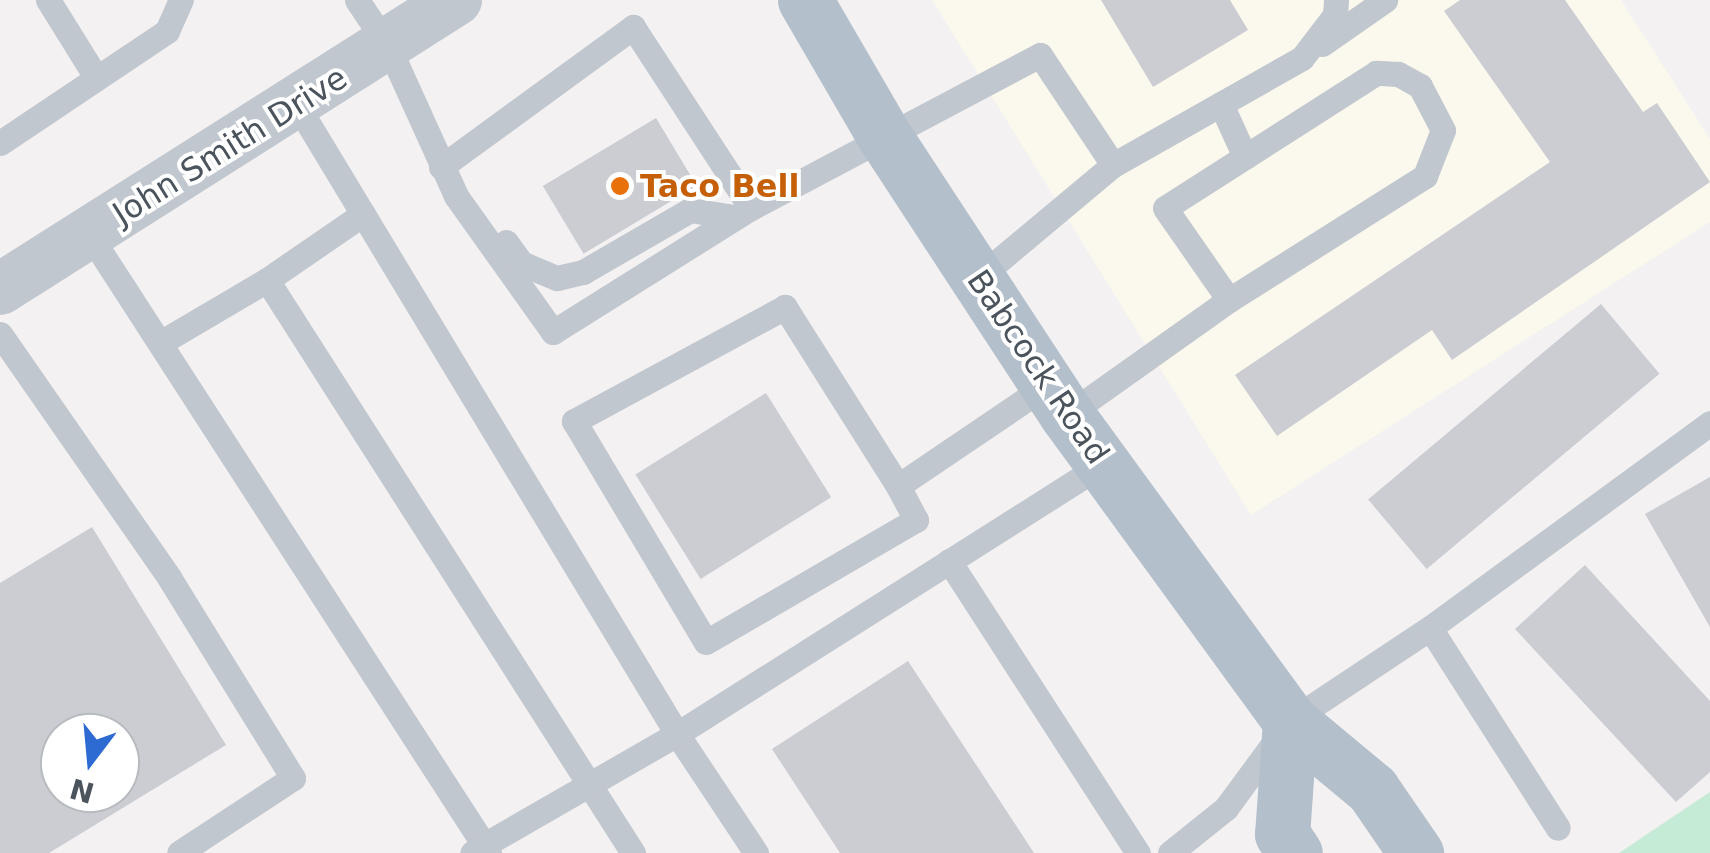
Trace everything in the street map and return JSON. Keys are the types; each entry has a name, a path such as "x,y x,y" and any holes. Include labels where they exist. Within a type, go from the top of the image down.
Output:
{"main road":[{"name":"Babcock Road","path":"807,1 883,134 1057,400 1290,721 1372,788 1416,853"},
{"path":"1290,721 1282,834 1295,853"}],"street":[{"name":"John Smith Drive","path":"0,289 389,48 456,0"}],"lane":[{"path":"48,0 96,76"},
{"path":"0,143 167,31 181,0"},
{"path":"357,0 389,48 456,196 553,332 742,212 883,134 1040,55 1113,165"},
{"path":"1302,58 1335,14 1336,0"},
{"path":"978,278 1113,165 1302,58 1385,0"},
{"path":"441,167 633,27 742,212"},
{"path":"898,486 1229,300 1424,176 1439,153 1443,130 1420,86 1398,74 1376,73 1165,208 1229,300"},
{"path":"1221,104 1245,157"},
{"path":"297,105 677,734 756,853"},
{"path":"456,196 483,209 521,264 557,278 584,272 690,210 742,212"},
{"path":"160,344 267,280 363,214"},
{"path":"89,234 482,850 677,734 1103,464"},
{"path":"267,280 633,853"},
{"path":"785,307 898,486 916,520 706,642 574,422 785,307"},
{"path":"0,334 170,579 293,778 178,853"},
{"path":"1170,853 1226,808 1290,721 1430,628 1710,423"},
{"path":"949,562 1138,853"},
{"path":"1430,628 1558,828"}],"shaded area":[{"path":"932,0 1621,0 1710,139 1710,222 1251,515"}],"green space":[{"path":"1710,792 1710,853 1619,853"}],"building":[{"path":"1101,0 1230,0 1248,30 1153,87"},
{"path":"1460,0 1565,0 1643,112 1657,103 1710,182 1452,360 1432,330 1277,436 1235,375 1550,162 1444,11"},
{"name":"Taco Bell","path":"656,118 697,186 584,254 543,186"},
{"path":"1601,304 1659,374 1427,569 1368,499"},
{"path":"766,393 831,497 701,579 635,475"},
{"path":"1710,477 1710,627 1645,514"},
{"path":"92,527 226,745 140,797 140,713 40,713 40,813 115,813 49,853 0,853 0,583"},
{"path":"1585,565 1710,701 1710,772 1676,802 1515,629"},
{"path":"908,661 1034,853 840,853 772,749"}],"place":[{"name":"Taco Bell","path":"620,186"}]}
